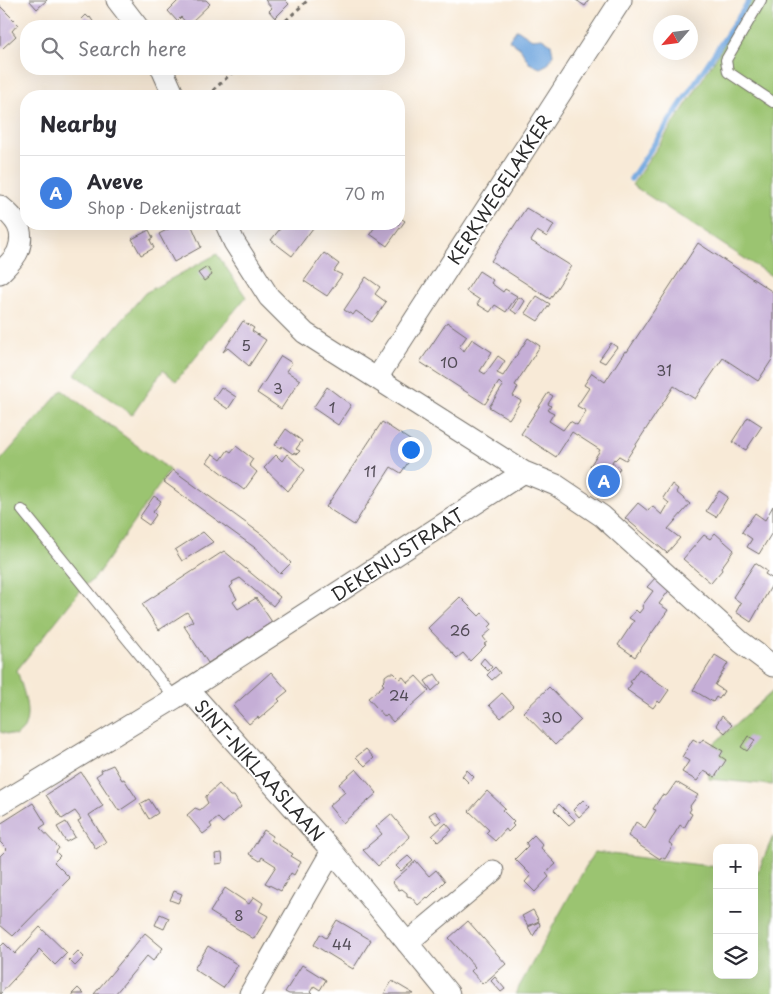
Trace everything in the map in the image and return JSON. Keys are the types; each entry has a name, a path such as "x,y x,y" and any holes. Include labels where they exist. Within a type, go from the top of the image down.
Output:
{"street":[{"path":"118,0 133,20"},
{"name":"KERKWEGELAKKER","path":"377,378 621,0"},
{"path":"165,75 171,90"},
{"path":"0,206 14,217 21,235 18,252 0,273"},
{"path":"229,230 234,242 269,296 306,333 524,472 556,485 602,516 741,642 773,666"},
{"name":"DEKENIJSTRAAT","path":"0,804 182,693 524,472"},
{"name":"SINT-NIKLAASLAAN","path":"182,693 332,851 449,994"},
{"name":"SINT-NIKLAASLAAN","path":"250,994 332,851"},
{"path":"407,943 493,871"}],"lane":[{"path":"761,0 726,60 728,72 773,102"},
{"path":"22,510 182,693"}],"path":[{"path":"286,20 308,0"},
{"path":"213,90 230,75"}],"green space":[{"path":"752,0 773,0 773,277 632,185 692,96"},
{"path":"217,254 246,297 176,381 163,370 132,415 75,374 145,293"},
{"path":"62,390 170,470 94,579 84,586 17,670 27,707 27,714 24,728 15,736 0,732 0,461"},
{"path":"773,691 773,785 709,779 708,749"},
{"path":"773,836 773,994 515,994 594,852 713,867 713,979 758,979 758,872"}],"water":[{"path":"517,29 532,39 542,38 551,44 553,54 548,64 540,68 529,63 521,49 509,40"}],"building":[{"path":"29,0 47,0 37,9"},
{"path":"179,0 206,0 210,4 193,20 184,20 181,17 176,20 168,11"},
{"path":"265,0 285,0 289,4 275,18 269,11 272,8"},
{"path":"576,0 589,0 585,6"},
{"path":"0,6 18,24 12,31 16,36 3,48 0,45"},
{"path":"86,15 92,20 81,20"},
{"path":"526,208 554,225 547,237 537,231 531,241 571,266 550,299 491,261"},
{"path":"149,230 153,238 150,240 154,248 141,255 132,239"},
{"path":"167,230 194,230 201,247 174,262 159,234"},
{"path":"279,230 312,230 292,256 271,240"},
{"path":"373,230 399,230 387,246 370,234"},
{"path":"698,243 773,292 773,358 758,381 723,358 695,399 674,386 626,460 619,456 612,462 620,468 606,490 595,483 598,479 590,474 594,469 590,466 600,450 572,432 556,457 521,434 548,393 553,396 548,404 551,406 548,410 554,413 549,421 563,430 570,421 577,425 586,411 577,406 589,388 584,385 592,373 605,382 625,351 627,352"},
{"path":"324,253 339,264 334,271 342,275 327,296 304,281"},
{"path":"207,267 212,275 204,281 198,273"},
{"path":"479,271 493,280 491,283 503,292 505,289 517,296 506,312 495,305 490,312 477,304 480,300 466,291"},
{"path":"366,277 380,287 375,294 386,302 372,322 356,311 353,315 344,310"},
{"path":"537,296 550,304 538,321 525,313"},
{"path":"519,297 525,301 517,314 511,310"},
{"path":"243,321 254,328 252,331 266,340 249,366 228,348 223,352"},
{"path":"447,322 467,336 459,347 464,351 472,339 492,352 480,371 485,374 498,356 505,361 497,373 503,376 528,338 540,346 515,385 518,387 513,396 521,401 509,419 489,407 503,386 499,382 485,404 420,362"},
{"path":"611,343 617,347 605,363 599,360"},
{"path":"281,356 292,363 286,371 300,380 281,409 257,393"},
{"path":"221,387 236,397 228,409 213,399"},
{"path":"327,387 351,405 338,425 313,408"},
{"path":"748,417 762,426 746,450 732,442"},
{"path":"382,422 419,446 401,473 391,467 354,525 326,507"},
{"path":"286,429 302,441 296,449 300,451 297,454 294,452 293,454 282,446 281,448 275,445"},
{"path":"236,446 253,459 249,465 257,472 244,490 207,462 213,454 221,460 228,450 231,452"},
{"path":"287,454 305,470 288,491 264,468 276,455 282,461"},
{"path":"173,470 268,539 291,563 280,574 258,550 164,482"},
{"path":"672,484 678,489 676,492 690,504 668,529 680,538 667,553 625,518 638,503 648,511 652,506 662,515 669,503 663,498"},
{"path":"719,491 728,497 716,517 706,511"},
{"path":"154,496 161,501 153,512 156,515 149,525 139,518"},
{"path":"773,506 773,531 759,554 747,547 752,539 742,532 755,513 765,520"},
{"path":"203,532 213,542 182,561 175,550"},
{"path":"715,533 734,550 721,568 722,570 711,583 683,559 704,535 710,539"},
{"path":"224,551 280,597 273,606 240,578 232,582 233,584 230,587 237,599 233,602 238,609 256,598 272,622 208,663 184,626 193,621 187,612 159,630 142,604"},
{"path":"755,563 767,571 765,574 773,579 773,583 751,622 736,612 741,603 733,597"},
{"path":"656,577 670,589 659,604 668,610 635,657 618,645 634,621 629,618 636,610 639,613 653,591 647,587"},
{"path":"460,597 479,616 482,613 492,624 489,627 491,630 483,637 487,642 484,644 486,645 470,661 463,653 457,658 428,628"},
{"path":"715,655 728,663 715,685 724,691 719,699 716,697 713,702 693,690"},
{"path":"484,658 492,667 488,671 480,663"},
{"path":"495,667 500,673 492,680 487,675"},
{"path":"639,669 669,690 660,703 658,701 653,708 627,690"},
{"path":"271,672 288,691 278,699 280,701 259,719 258,717 249,724 233,706"},
{"path":"389,673 394,673 400,679 403,677 408,683 416,676 429,690 393,722 387,715 385,717 368,698 384,685 382,683 385,680 385,676"},
{"path":"435,674 441,683 432,691 425,681"},
{"path":"549,687 581,720 555,745 523,712"},
{"path":"502,693 514,706 501,718 489,705"},
{"path":"722,716 732,725 725,733 716,725"},
{"path":"748,736 755,740 747,751 741,747"},
{"path":"693,739 700,743 703,739 723,751 720,756 726,760 715,777 704,771 697,781 682,772 689,761 682,757"},
{"path":"366,749 374,758 365,766 356,757"},
{"path":"113,765 137,799 119,811 96,776 102,772 101,770"},
{"path":"356,769 377,793 343,823 329,806 345,792 339,784"},
{"path":"467,770 474,777 469,783 462,776"},
{"path":"81,772 103,806 89,815 106,842 96,849 78,821 81,819 75,811 62,819 46,795"},
{"path":"676,782 698,795 690,806 689,812 692,814 684,828 680,825 669,843 673,845 665,859 661,857 660,859 628,836 636,822 645,828 656,810 653,809 662,795 667,795"},
{"path":"219,784 230,796 234,796 241,807 223,823 218,818 210,824 212,827 203,834 187,815 195,808 200,810 208,803 206,796"},
{"path":"487,791 505,808 502,810 514,822 512,824 514,826 508,832 506,829 495,841 486,833 489,830 469,811"},
{"path":"149,799 158,813 149,819 140,804"},
{"path":"583,800 590,807 579,817 573,810"},
{"path":"33,803 46,824 40,828 59,848 56,852 60,856 54,862 70,878 13,936 0,925 0,856 7,849 0,842 0,824"},
{"path":"559,804 575,820 569,825 554,810"},
{"path":"435,811 442,820 436,824 429,815"},
{"path":"391,814 410,837 378,866 363,850 382,834 376,827"},
{"path":"66,822 75,837 66,842 57,827"},
{"path":"446,823 452,830 438,842 432,836"},
{"path":"264,830 273,836 271,840 293,854 291,856 301,862 294,875 291,873 281,891 265,883 276,866 262,857 260,861 249,854"},
{"path":"534,835 543,845 541,848 556,864 546,873 549,877 535,892 525,882 531,875 515,859 528,846 526,843"},
{"path":"222,853 223,863 216,864 215,854"},
{"path":"408,856 413,861 401,871 396,866"},
{"path":"416,861 429,876 436,870 445,881 418,905 411,897 407,896 407,893 402,889 399,890 392,882"},
{"path":"225,888 249,904 254,897 263,903 259,911 268,916 254,939 210,912"},
{"path":"174,891 182,894 178,903 170,900"},
{"path":"533,910 539,921 528,926 522,916"},
{"path":"160,914 169,918 164,929 155,925"},
{"path":"337,920 371,940 353,969 314,945 320,934 326,938"},
{"path":"468,921 506,964 483,984 471,971 475,967 449,938"},
{"path":"539,922 540,925 533,936 528,927"},
{"path":"40,927 67,953 55,965 39,949 38,953 0,994 0,947 4,943 15,954"},
{"path":"145,933 163,948 153,961 147,956 115,994 94,994"},
{"path":"208,946 238,965 223,988 194,969"},
{"path":"78,951 84,957 75,966 69,960"},
{"path":"302,965 326,980 320,990 314,986 310,992 312,994 289,994 285,992"},
{"path":"495,977 505,989 501,992 491,981"},
{"path":"392,981 414,994 384,994"},
{"path":"78,988 84,994 72,994"}],"waterway":[{"path":"631,179 750,0"}],"place":[{"name":"Aveve","path":"604,481"}]}
